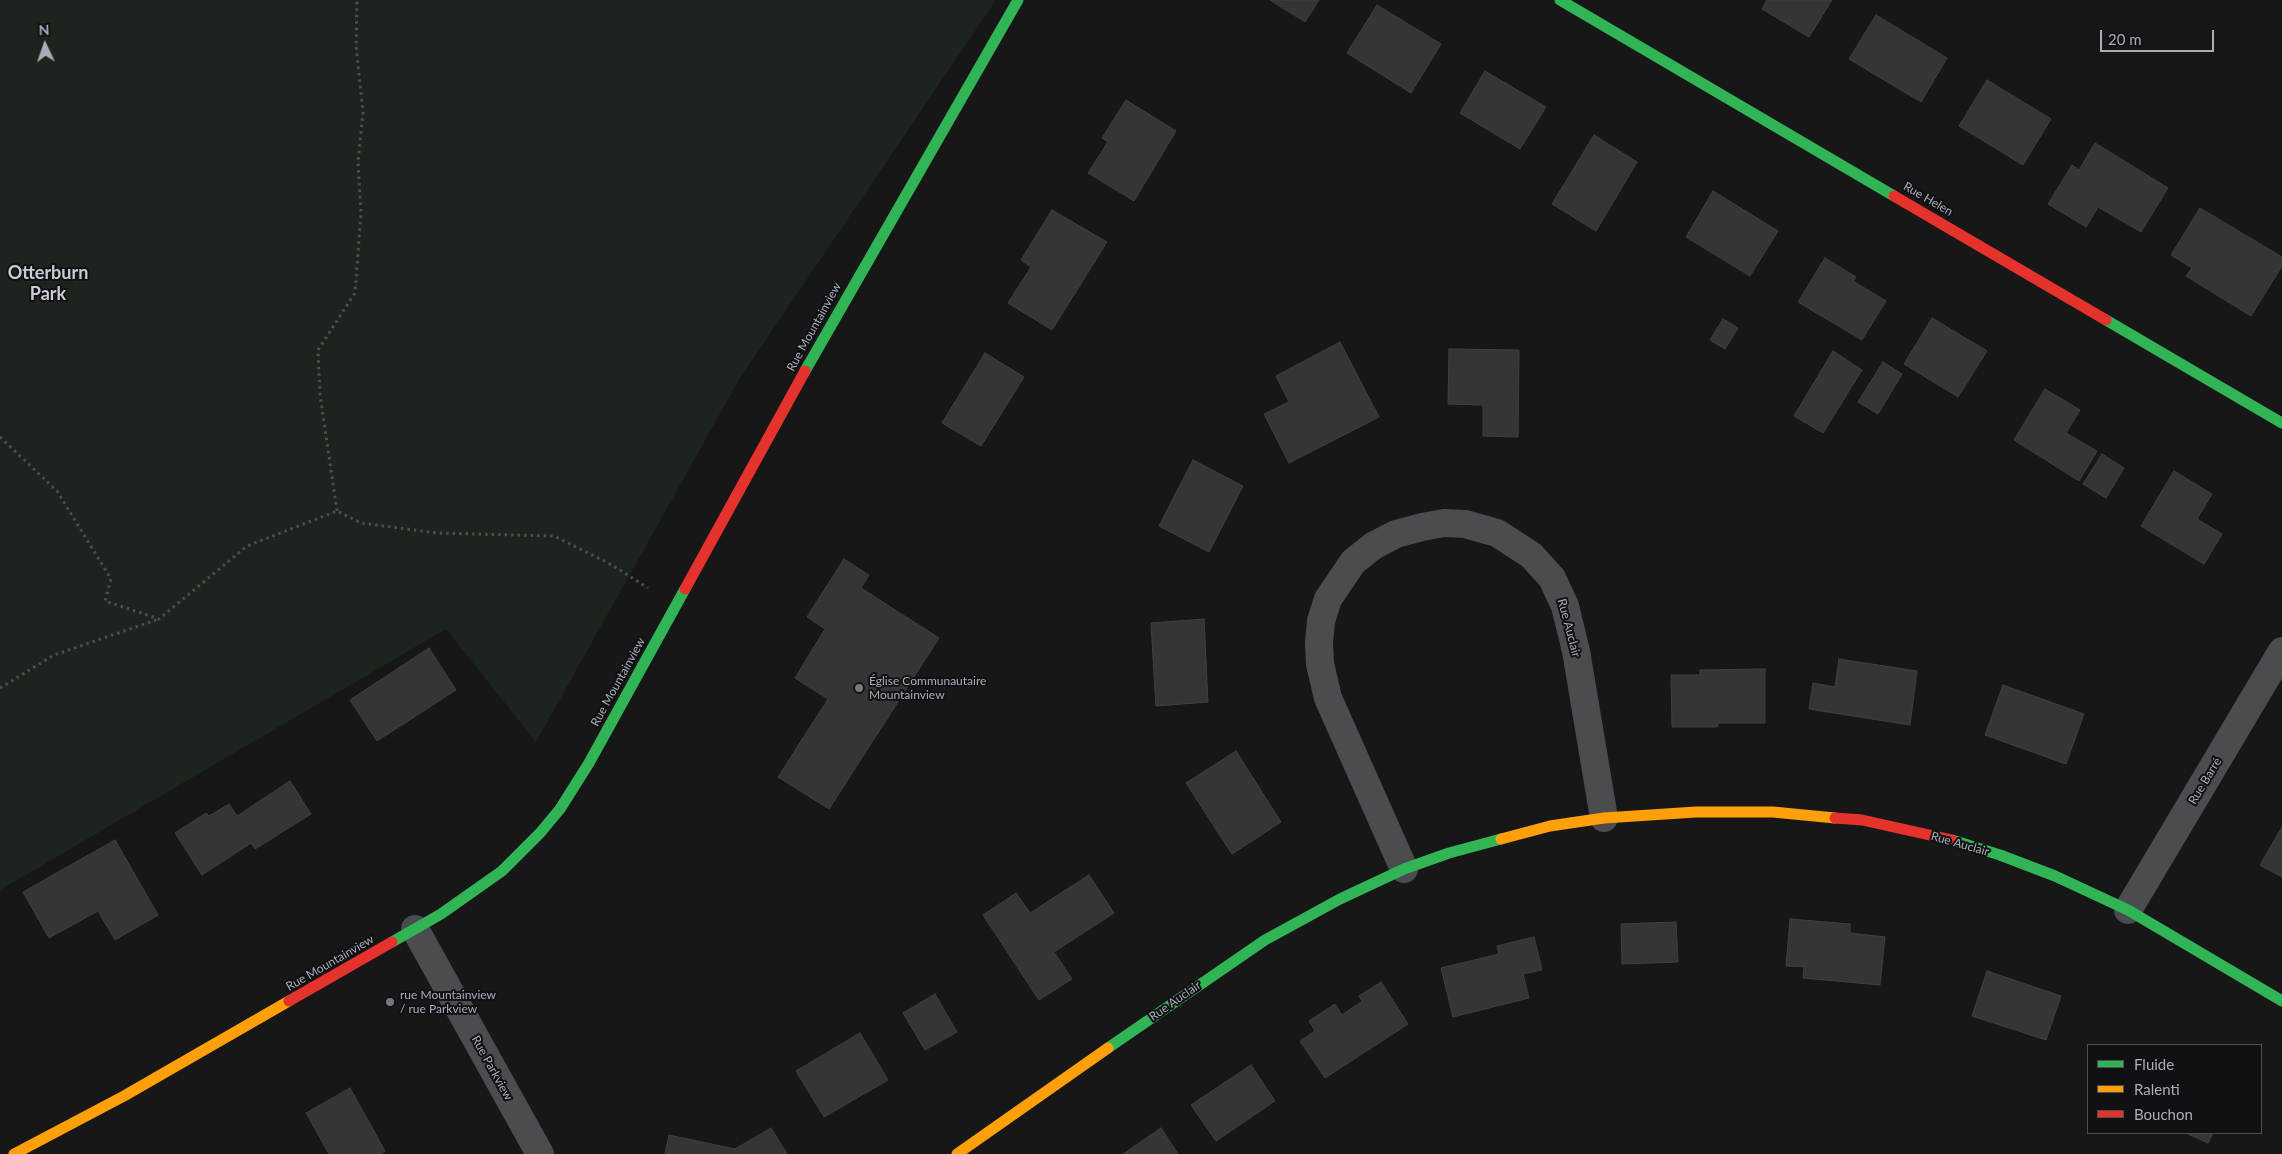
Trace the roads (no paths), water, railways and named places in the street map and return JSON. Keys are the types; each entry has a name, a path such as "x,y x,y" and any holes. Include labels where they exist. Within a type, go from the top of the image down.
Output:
{"street":[{"name":"Rue Mountainview","path":"19,1153 133,1091 463,900 502,871 540,833 560,809 589,763 854,283 1018,0"},
{"name":"Rue Helen","path":"1560,0 2282,422"},
{"name":"Rue Auclair","path":"1404,869 1328,698 1320,664 1319,643 1321,621 1328,599 1353,562 1373,546 1396,534 1422,527 1444,523 1465,524 1497,533 1531,554 1552,578 1565,606 1576,650 1604,818"},
{"name":"Rue Barré","path":"2128,910 2282,651"},
{"name":"Rue Auclair","path":"958,1154 1207,978 1265,940 1340,899 1404,869 1504,838 1550,826 1604,818 1737,811 1818,814 1862,820 1944,838 2000,855 2055,876 2128,910 2282,1001"},
{"name":"Rue Parkview","path":"415,929 540,1154"}],"place":[{"name":"Église Communautaire Mountainview","path":"859,688"},
{"name":"rue Mountainview / rue Parkview","path":"390,1002"}],"district":[{"name":"Otterburn Park","path":"48,283"}]}
